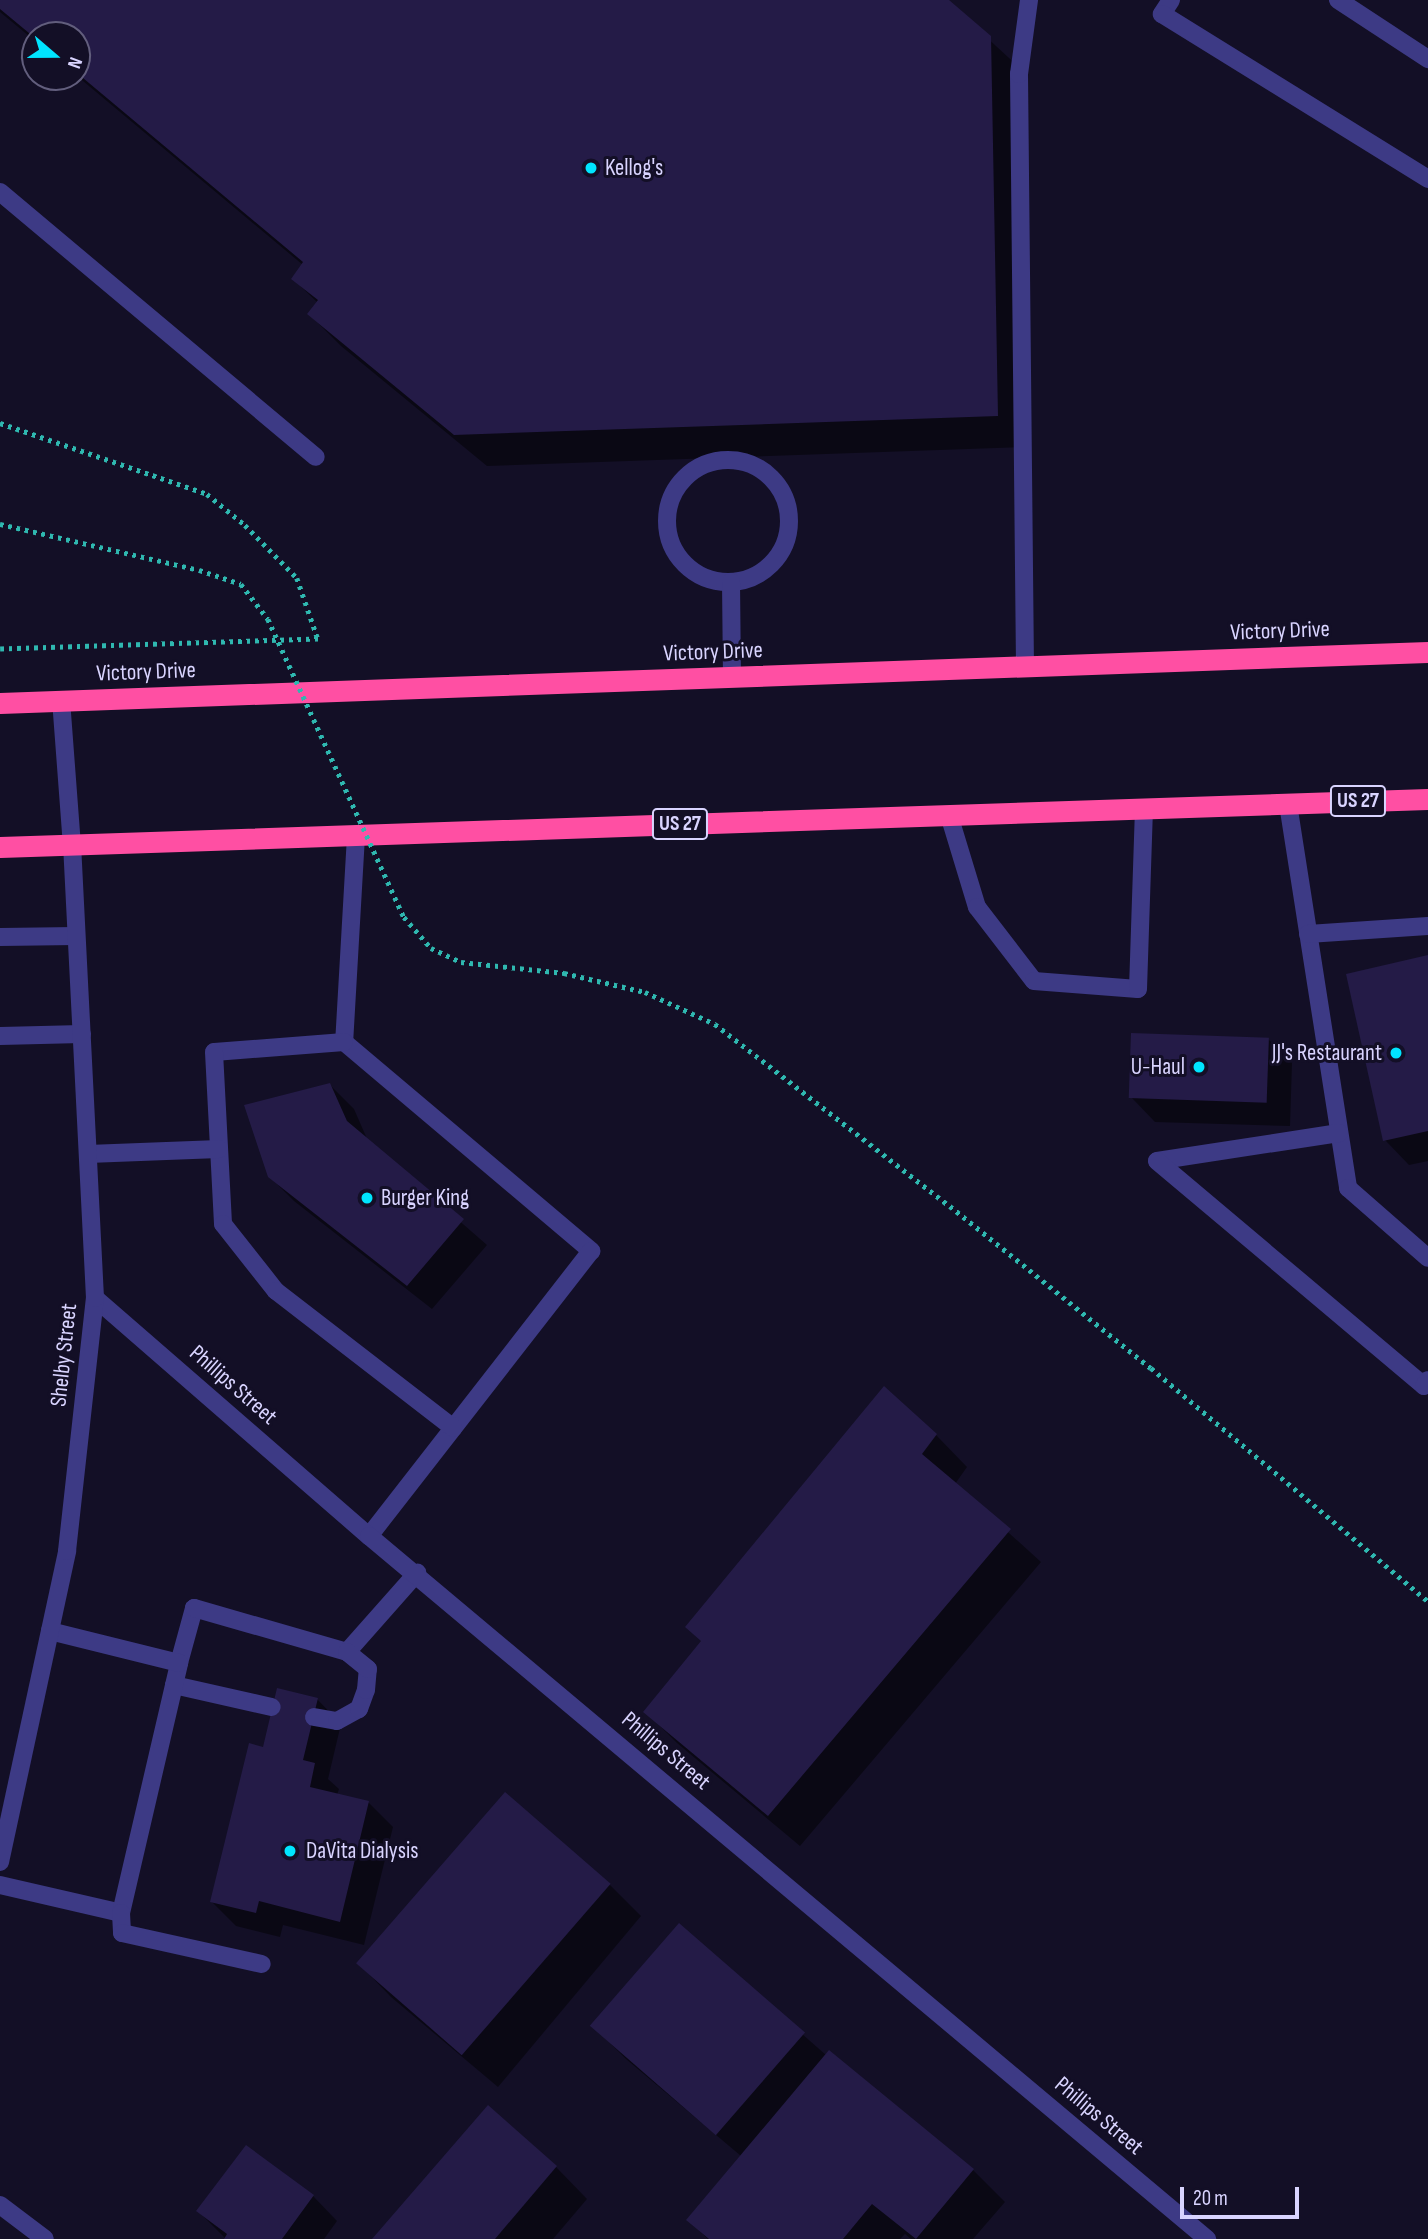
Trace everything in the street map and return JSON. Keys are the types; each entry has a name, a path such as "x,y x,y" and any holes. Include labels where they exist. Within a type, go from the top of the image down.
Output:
{"highway":[{"name":"Victory Drive","path":"0,703 1428,652"},
{"name":"US 27","path":"0,848 1428,799"}],"street":[{"path":"1025,667 1019,74 1029,0"},
{"path":"1171,0 1162,14 1428,179"},
{"path":"1338,0 1428,59"},
{"path":"0,192 316,457"},
{"path":"723,459 744,461 762,469 777,483 787,502 790,522 786,543 776,561 760,574 731,582 702,577 685,566 673,550 667,530 667,510 674,491 687,475 704,464 723,459"},
{"path":"731,582 732,677"},
{"name":"Shelby Street","path":"0,1862 67,1551 95,1298 72,846 61,701"},
{"path":"1288,804 1348,1188 1428,1258"},
{"path":"949,815 977,907 1034,981 1138,989 1144,809"},
{"path":"344,1042 356,836"},
{"path":"1308,934 1428,926"},
{"path":"0,937 76,936"},
{"path":"0,1036 82,1034"},
{"path":"369,1536 591,1251 344,1042 214,1052 223,1224 276,1291 453,1428"},
{"path":"1339,1133 1157,1161 1424,1386 1428,1380"},
{"path":"88,1154 219,1149"},
{"name":"Phillips Street","path":"95,1298 369,1536 417,1573 1207,2239"},
{"path":"348,1652 417,1573"},
{"path":"262,1964 122,1933 121,1913 194,1608 348,1652 368,1669 366,1690 359,1709 337,1721 314,1717"},
{"path":"50,1631 179,1663"},
{"path":"174,1685 272,1707"},
{"path":"0,1885 121,1913"},
{"path":"0,2205 45,2239"}],"path":[{"path":"0,424 207,494 245,525 297,578 318,639 0,649"},
{"path":"0,524 199,570 240,584 268,619 404,917 431,948 461,962 564,973 645,992 715,1024 950,1206 1140,1360 1428,1601"}],"building":[{"name":"Kellog's","path":"0,0 949,0 991,36 998,416 454,435 307,314 318,300 291,279 303,262 91,85 91,21 21,21 21,26 0,9"},
{"name":"JJ's Restaurant","path":"1428,955 1428,1131 1383,1141 1346,974"},
{"name":"U-Haul","path":"1131,1033 1269,1038 1267,1103 1129,1098"},
{"name":"Burger King","path":"330,1083 347,1121 464,1219 407,1286 268,1177 244,1105"},
{"path":"884,1386 937,1434 922,1454 1011,1529 768,1816 643,1712 701,1641 685,1627"},
{"name":"DaVita Dialysis","path":"277,1688 318,1698 303,1760 315,1763 310,1787 369,1801 340,1922 259,1901 256,1913 210,1902 249,1743 263,1747"},
{"path":"505,1792 611,1884 462,2055 356,1963"},
{"path":"679,1923 805,2033 716,2135 590,2026"},
{"path":"829,2050 974,2169 916,2239 872,2204 843,2239 709,2239 686,2220"},
{"path":"488,2105 557,2166 495,2239 372,2239"},
{"path":"246,2145 314,2195 282,2239 224,2239 227,2234 196,2211"}],"place":[{"name":"Kellog's","path":"591,168"},
{"name":"JJ's Restaurant","path":"1396,1053"},
{"name":"U-Haul","path":"1199,1067"},
{"name":"Burger King","path":"367,1198"},
{"name":"DaVita Dialysis","path":"290,1851"}]}
